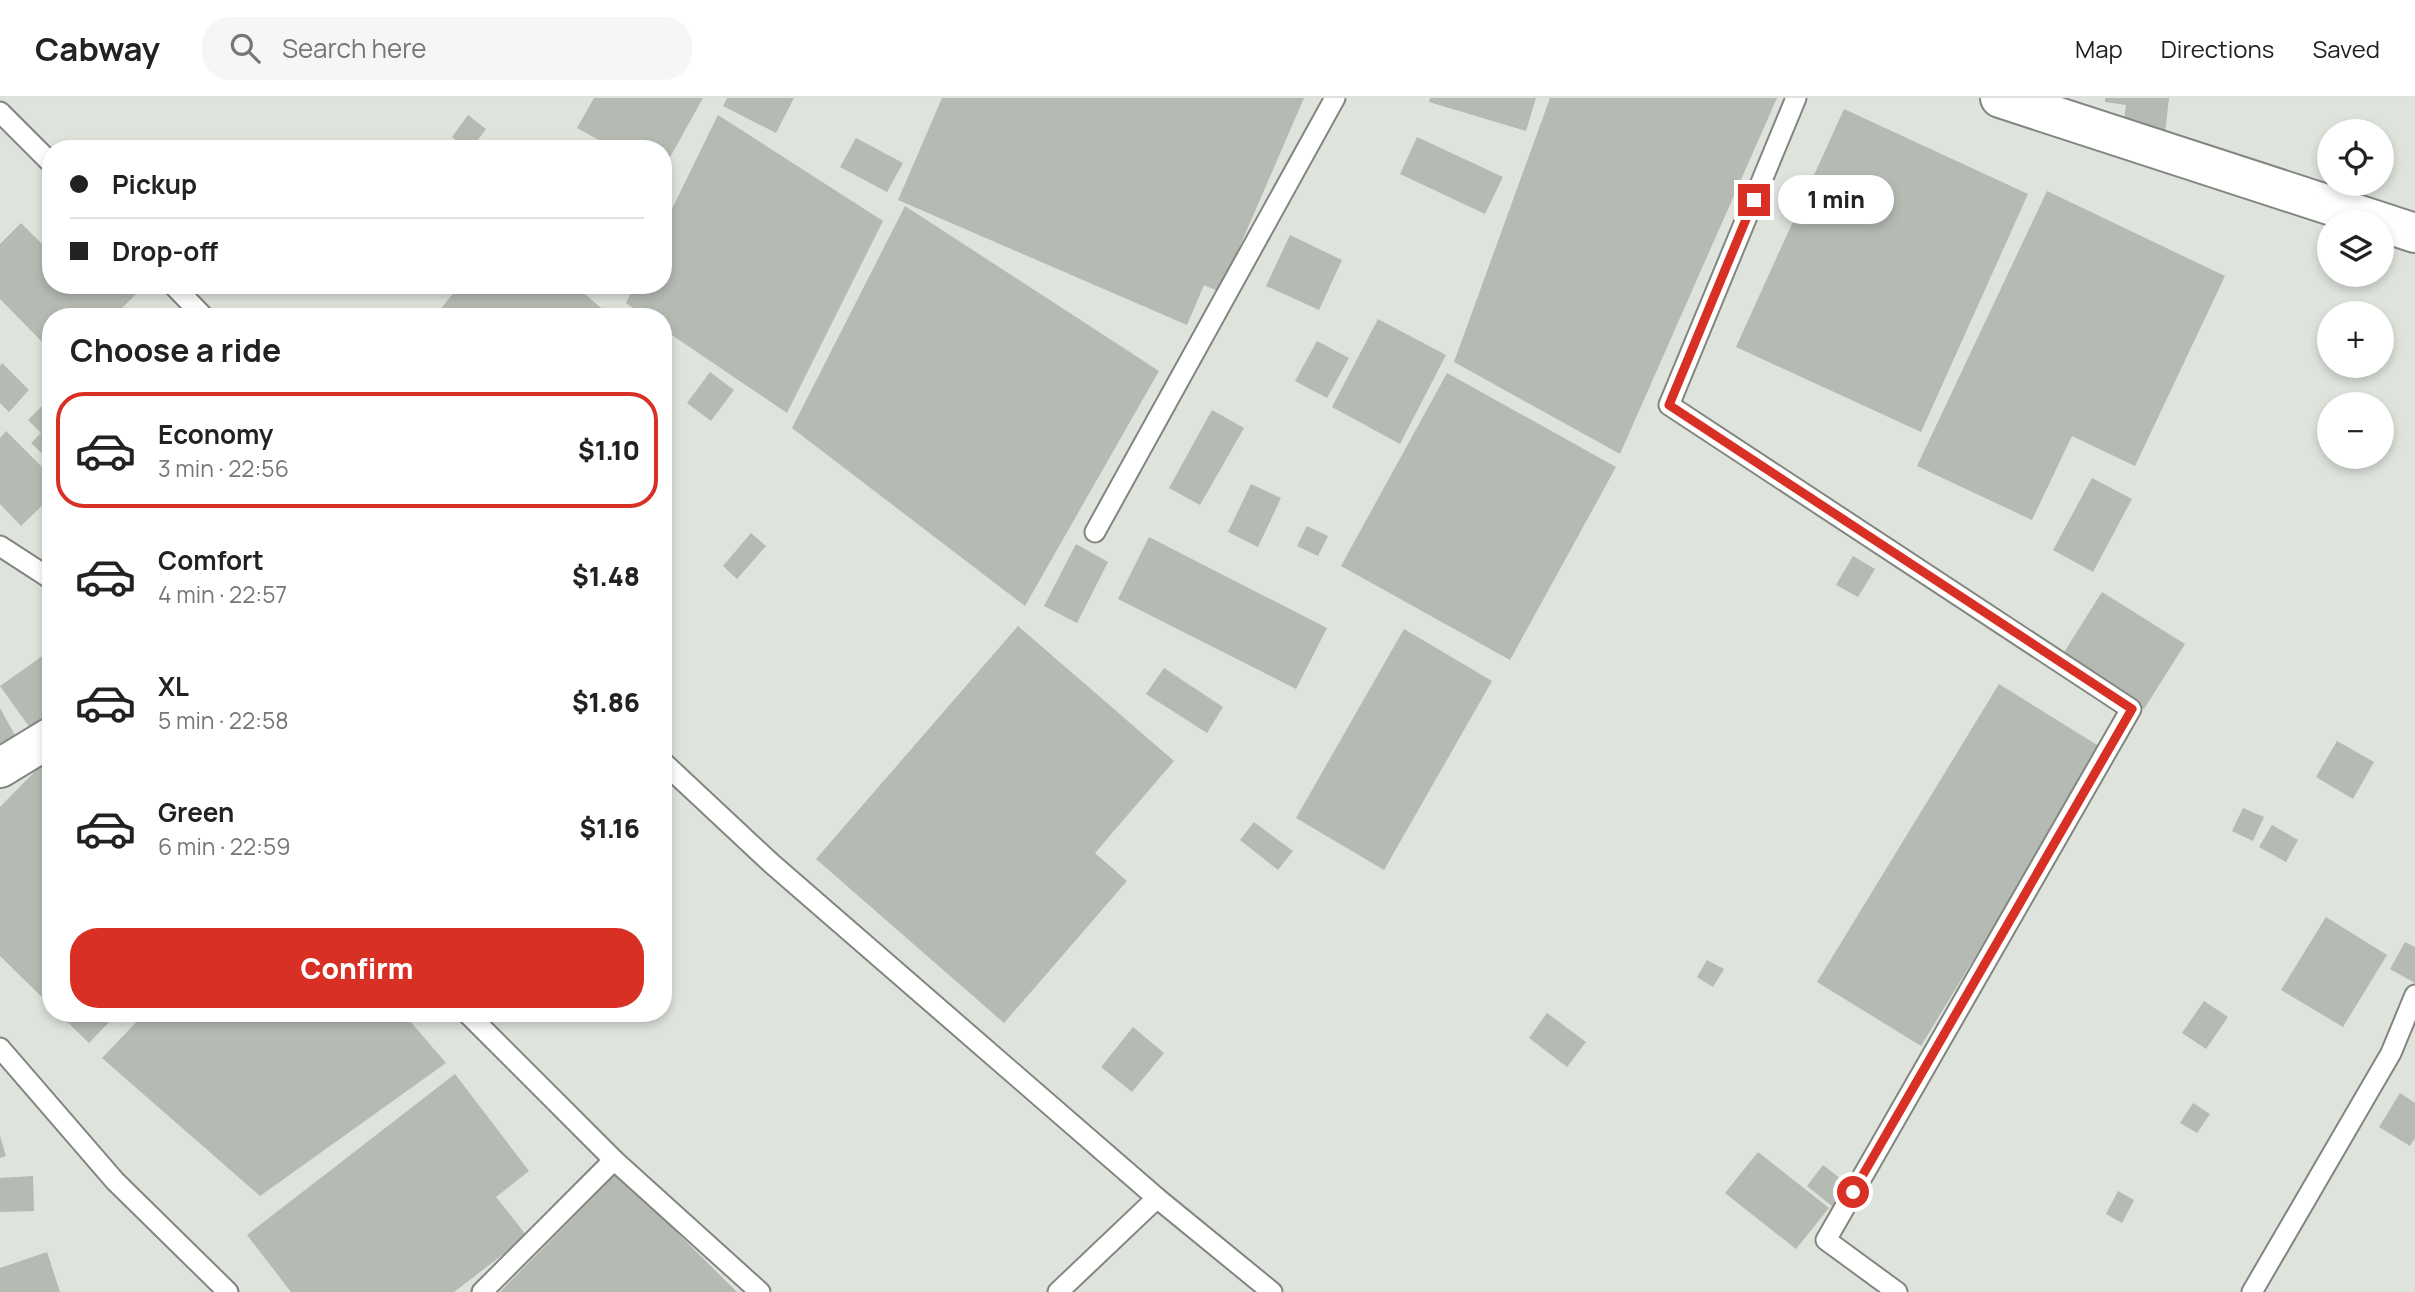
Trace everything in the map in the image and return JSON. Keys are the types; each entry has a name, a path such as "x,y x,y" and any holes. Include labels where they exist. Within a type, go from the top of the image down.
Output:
{"street":[{"path":"2000,98 2415,233"},
{"path":"0,768 42,742"}],"lane":[{"path":"1096,532 1335,98"},
{"path":"1796,98 1669,405 2132,709 1826,1240 1897,1292"},
{"path":"0,112 42,154"},
{"path":"182,294 195,308"},
{"path":"0,546 42,573"},
{"path":"672,770 771,863 1157,1198 1272,1292"},
{"path":"2252,1292 2391,1052 2415,995"},
{"path":"476,1022 614,1160 760,1292"},
{"path":"0,1048 115,1181 228,1292"},
{"path":"482,1292 614,1160"},
{"path":"1058,1292 1157,1198"}],"building":[{"path":"594,98 703,98 672,154 672,140 599,140 577,128"},
{"path":"727,98 794,98 776,133 723,106"},
{"path":"942,98 1304,98 1220,292 1204,285 1187,325 898,200"},
{"path":"1430,98 1536,98 1526,131 1429,102"},
{"path":"1550,98 1777,98 1620,454 1454,362"},
{"path":"2105,98 2169,98 2165,133 2123,128 2126,105 2105,102"},
{"path":"1844,109 2028,194 1921,432 1736,347"},
{"path":"468,115 486,129 478,140 456,140 452,137"},
{"path":"718,115 883,221 787,413 672,335 672,308 633,308 626,303 630,294 672,294 672,209"},
{"path":"1417,137 1503,177 1485,214 1400,174"},
{"path":"856,138 903,163 887,192 840,167"},
{"path":"2047,191 2225,276 2135,466 2072,436 2032,520 1917,466"},
{"path":"905,206 1159,371 1025,606 792,428"},
{"path":"21,223 42,244 42,294 136,294 122,308 42,308 42,342 0,299 0,244"},
{"path":"1290,235 1342,260 1319,310 1266,286"},
{"path":"453,294 585,294 601,308 441,308"},
{"path":"1378,319 1446,355 1400,444 1332,407"},
{"path":"1317,341 1349,358 1327,398 1295,381"},
{"path":"2,363 29,390 9,412 0,403"},
{"path":"710,372 734,390 711,421 687,403"},
{"path":"1447,373 1616,467 1510,660 1341,566"},
{"path":"42,406 42,453 31,443 41,433 28,420"},
{"path":"1212,410 1244,428 1200,505 1169,488"},
{"path":"6,431 42,467 42,506 21,526 0,504 0,438"},
{"path":"2092,478 2132,499 2093,572 2053,550"},
{"path":"1251,484 1281,498 1258,547 1228,532"},
{"path":"1307,526 1328,536 1318,556 1297,546"},
{"path":"751,533 766,546 737,579 723,566"},
{"path":"1149,537 1327,628 1296,689 1118,599"},
{"path":"1076,544 1108,562 1077,623 1044,606"},
{"path":"1853,556 1875,569 1858,597 1836,585"},
{"path":"2102,592 2185,644 2144,709 2061,657"},
{"path":"1018,626 1174,761 1095,853 1127,881 1004,1023 816,859"},
{"path":"1404,629 1492,681 1384,870 1296,818"},
{"path":"42,656 42,736 38,739 0,686"},
{"path":"1164,668 1223,707 1207,733 1146,694"},
{"path":"1999,684 2102,748 1921,1046 1817,982"},
{"path":"0,708 22,748 0,760"},
{"path":"2337,741 2374,762 2353,799 2316,777"},
{"path":"42,764 42,997 0,956 0,807"},
{"path":"2243,808 2264,817 2253,841 2232,831"},
{"path":"1254,822 1293,851 1278,870 1240,840"},
{"path":"2272,825 2298,840 2286,862 2259,847"},
{"path":"2326,917 2387,955 2343,1027 2281,990"},
{"path":"2405,942 2415,947 2415,983 2390,969"},
{"path":"1707,960 1724,969 1713,987 1697,977"},
{"path":"2204,1001 2228,1017 2206,1049 2182,1033"},
{"path":"1547,1013 1586,1042 1567,1067 1529,1038"},
{"path":"67,1022 109,1022 89,1043"},
{"path":"136,1022 411,1022 446,1063 260,1196 102,1058"},
{"path":"1133,1027 1164,1053 1132,1092 1101,1067"},
{"path":"455,1074 529,1171 496,1197 527,1236 454,1292 291,1292 247,1235"},
{"path":"2400,1093 2415,1103 2415,1138 2410,1146 2379,1127"},
{"path":"2193,1103 2210,1114 2197,1133 2180,1123"},
{"path":"0,1136 6,1156 0,1158"},
{"path":"1758,1152 1829,1208 1796,1249 1725,1193"},
{"path":"1823,1165 1850,1186 1833,1207 1807,1186"},
{"path":"617,1173 737,1292 500,1292"},
{"path":"33,1176 34,1211 0,1212 0,1178"},
{"path":"2118,1191 2134,1200 2122,1223 2106,1214"},
{"path":"47,1252 60,1292 0,1292 0,1268"}],"route":[{"path":"1754,200 1669,405 2132,709 1853,1192"}]}
